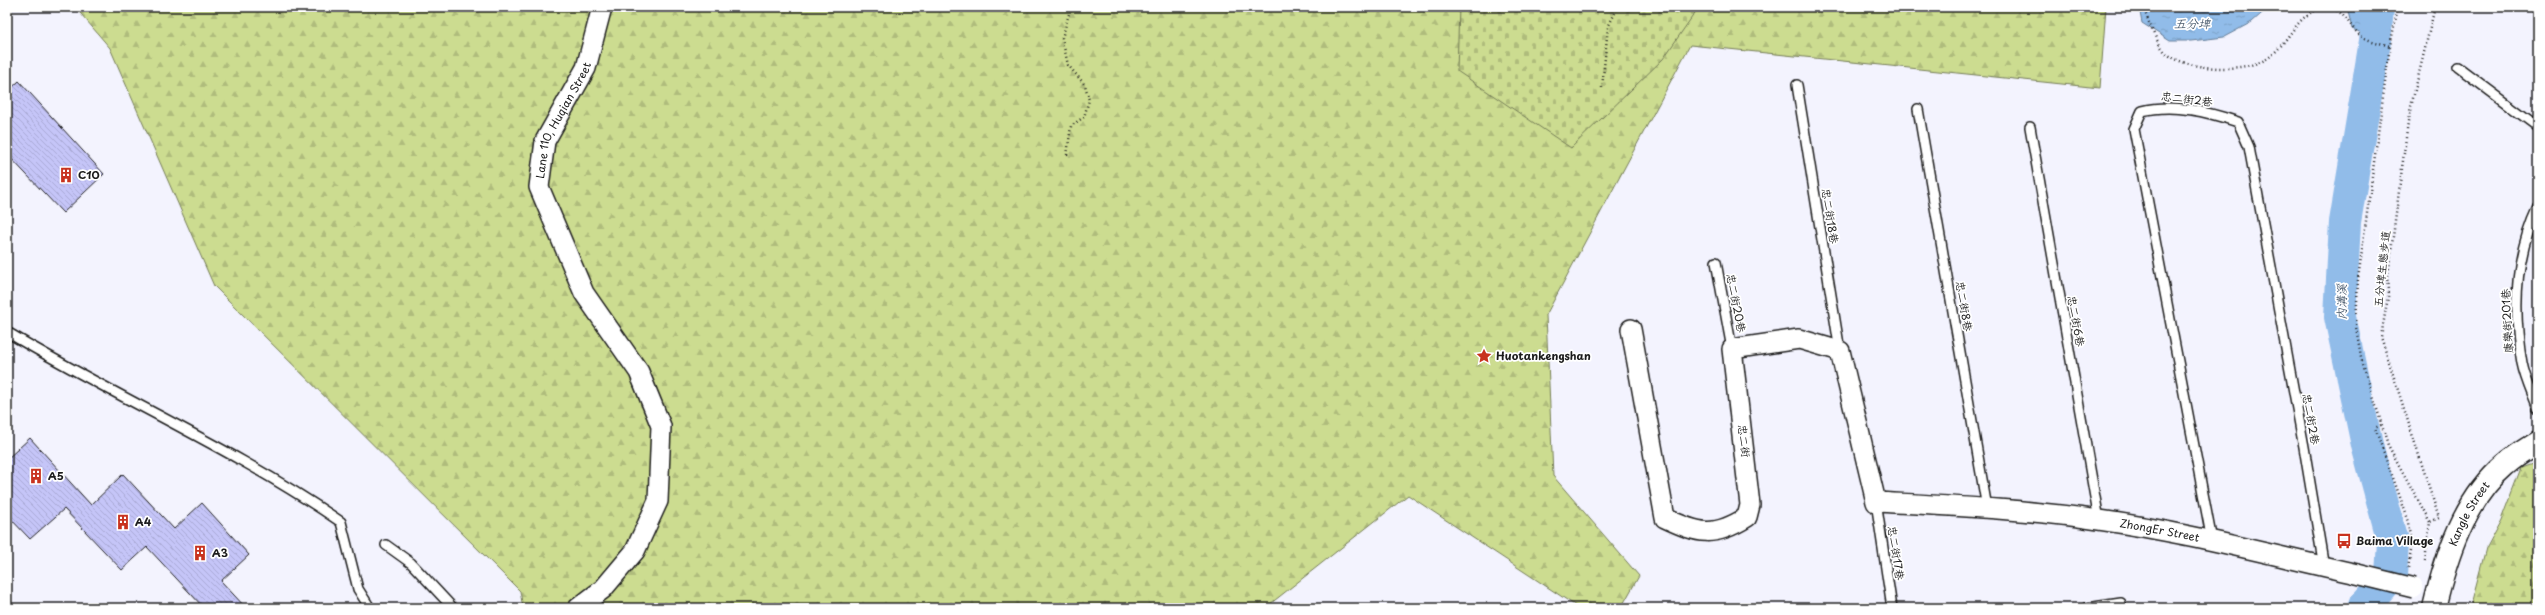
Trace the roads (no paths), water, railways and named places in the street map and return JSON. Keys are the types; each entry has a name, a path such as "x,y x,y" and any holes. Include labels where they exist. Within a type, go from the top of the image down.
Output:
{"street":[{"name":"Lane 110, Huqian Street","path":"578,608 604,589 635,551 658,501 661,426 639,372 584,293 539,187 545,141 586,68 602,7"},
{"name":"忠二街","path":"1631,329 1665,518 1692,531 1715,532 1735,524 1747,517 1750,505 1732,349"},
{"path":"1732,349 1799,339 1840,351 1876,502"},
{"name":"Kangle Street","path":"2426,594 2441,576 2460,528 2477,496 2505,465 2538,442"},
{"name":"ZhongEr Street","path":"1876,502 1987,508 2099,520 2212,541 2357,574 2426,594"}],"lane":[{"path":"2458,67 2538,127"},
{"name":"忠二街18巷","path":"1797,85 1840,351"},
{"name":"忠二街2巷","path":"2212,541 2134,129 2142,111 2158,107 2210,112 2238,122 2249,147 2304,447 2324,567"},
{"name":"忠二街8巷","path":"1918,108 1987,508"},
{"name":"忠二街6巷","path":"2030,128 2099,520"},
{"name":"康樂街201巷","path":"2538,207 2530,225 2516,288 2522,364 2538,409"},
{"name":"忠二街20巷","path":"1716,262 1732,349"},
{"path":"7,332 62,366 173,422 296,491 341,522 358,589 370,608"},
{"name":"忠二街17巷","path":"1876,502 1892,608"},
{"path":"386,545 411,563 453,608"},
{"path":"2087,608 2121,603"}],"water":[{"name":"五分埤","path":"2139,7 2269,7 2252,22 2224,37 2191,41 2170,41 2142,23"},
{"path":"2347,7 2378,7 2370,36 2352,29"}],"waterway":[{"name":"內溝溪","path":"2363,608 2391,576 2393,541 2367,445 2340,317 2345,222 2375,41 2378,7"}],"place":[{"name":"C10","path":"66,175"},
{"name":"Huotankengshan","path":"1484,356"},
{"name":"A5","path":"36,476"},
{"name":"A4","path":"123,522"},
{"name":"Baima Village","path":"2344,541"},
{"name":"A3","path":"200,553"}]}
